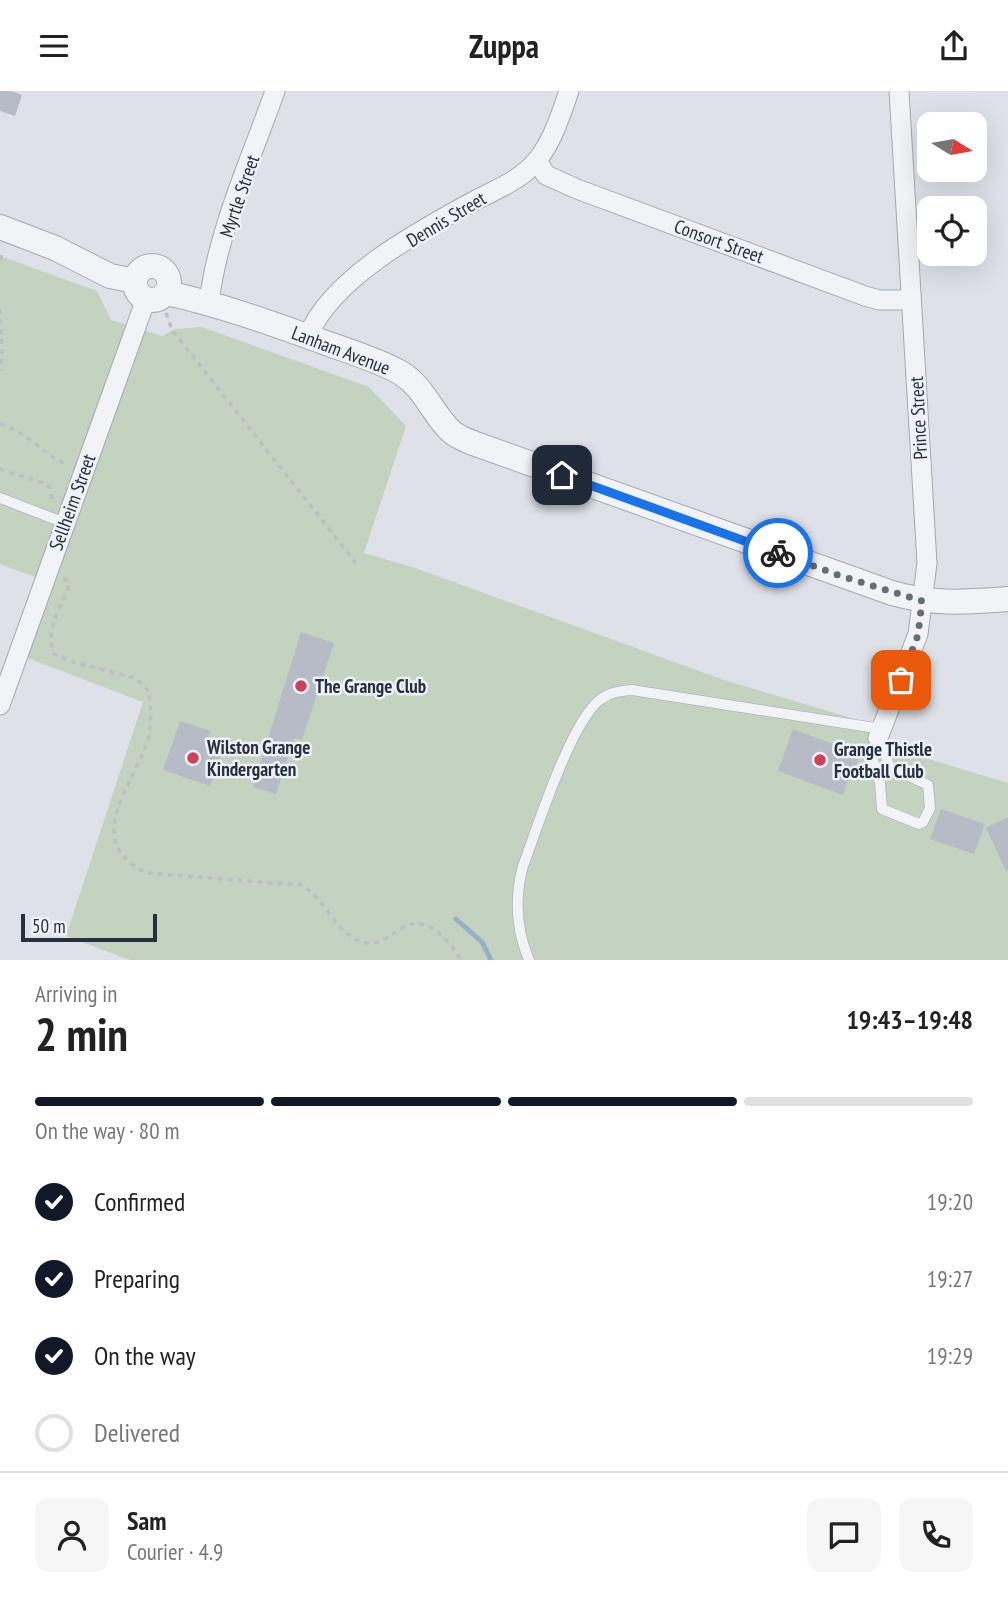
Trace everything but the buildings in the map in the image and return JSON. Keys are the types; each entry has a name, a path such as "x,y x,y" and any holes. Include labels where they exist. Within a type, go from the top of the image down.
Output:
{"street":[{"name":"Myrtle Street","path":"209,302 212,279 232,210 275,91"},
{"name":"Dennis Street","path":"308,336 314,320 337,291 361,272 435,223 524,173 545,149 569,91"},
{"name":"Prince Street","path":"880,733 918,635 927,550 899,91"},
{"name":"Consort Street","path":"537,160 545,175 865,296 879,300 911,300"},
{"name":"Lanham Avenue","path":"0,227 55,248 110,276 153,293 209,302 377,362 402,374 420,389 446,427 472,443 838,575 922,601 962,603 1008,599"},
{"name":"Sellheim Street","path":"0,705 65,523 153,293"}],"lane":[{"path":"0,498 65,523"},
{"path":"529,960 516,909 520,877 570,745 586,714 599,699 614,691 632,690 880,733"},
{"path":"880,733 890,767 928,785 930,808 923,822 919,824 882,809 880,783 872,757 880,733"}],"path":[{"path":"0,260 2,253"},
{"path":"153,293 172,330 356,563"},
{"path":"0,309 0,371"},
{"path":"0,424 27,436 48,456 65,464"},
{"path":"47,573 66,579 69,583 51,628 50,643 54,654 73,662 135,678 149,691 149,735 114,817 114,837 132,866 147,873 301,885 321,900 340,928 363,942 380,942 405,926 416,924 438,931 461,960"}],"green space":[{"path":"0,256 97,291 111,320 162,336 175,329 202,327 369,387 406,426 364,553 415,568 724,680 858,720 892,748 1008,783 1008,960 130,960 66,936 143,702 22,656 51,583 0,564"}],"waterway":[{"path":"456,919 482,942 491,960"}],"way so far":[{"path":"778,553 922,601 918,635 901,680"}],"place":[{"name":"The Grange Club","path":"301,686"},
{"name":"Wilston Grange Kindergarten","path":"193,758"},
{"name":"Grange Thistle Football Club","path":"820,760"}],"route":[{"path":"562,475 778,553"}]}
